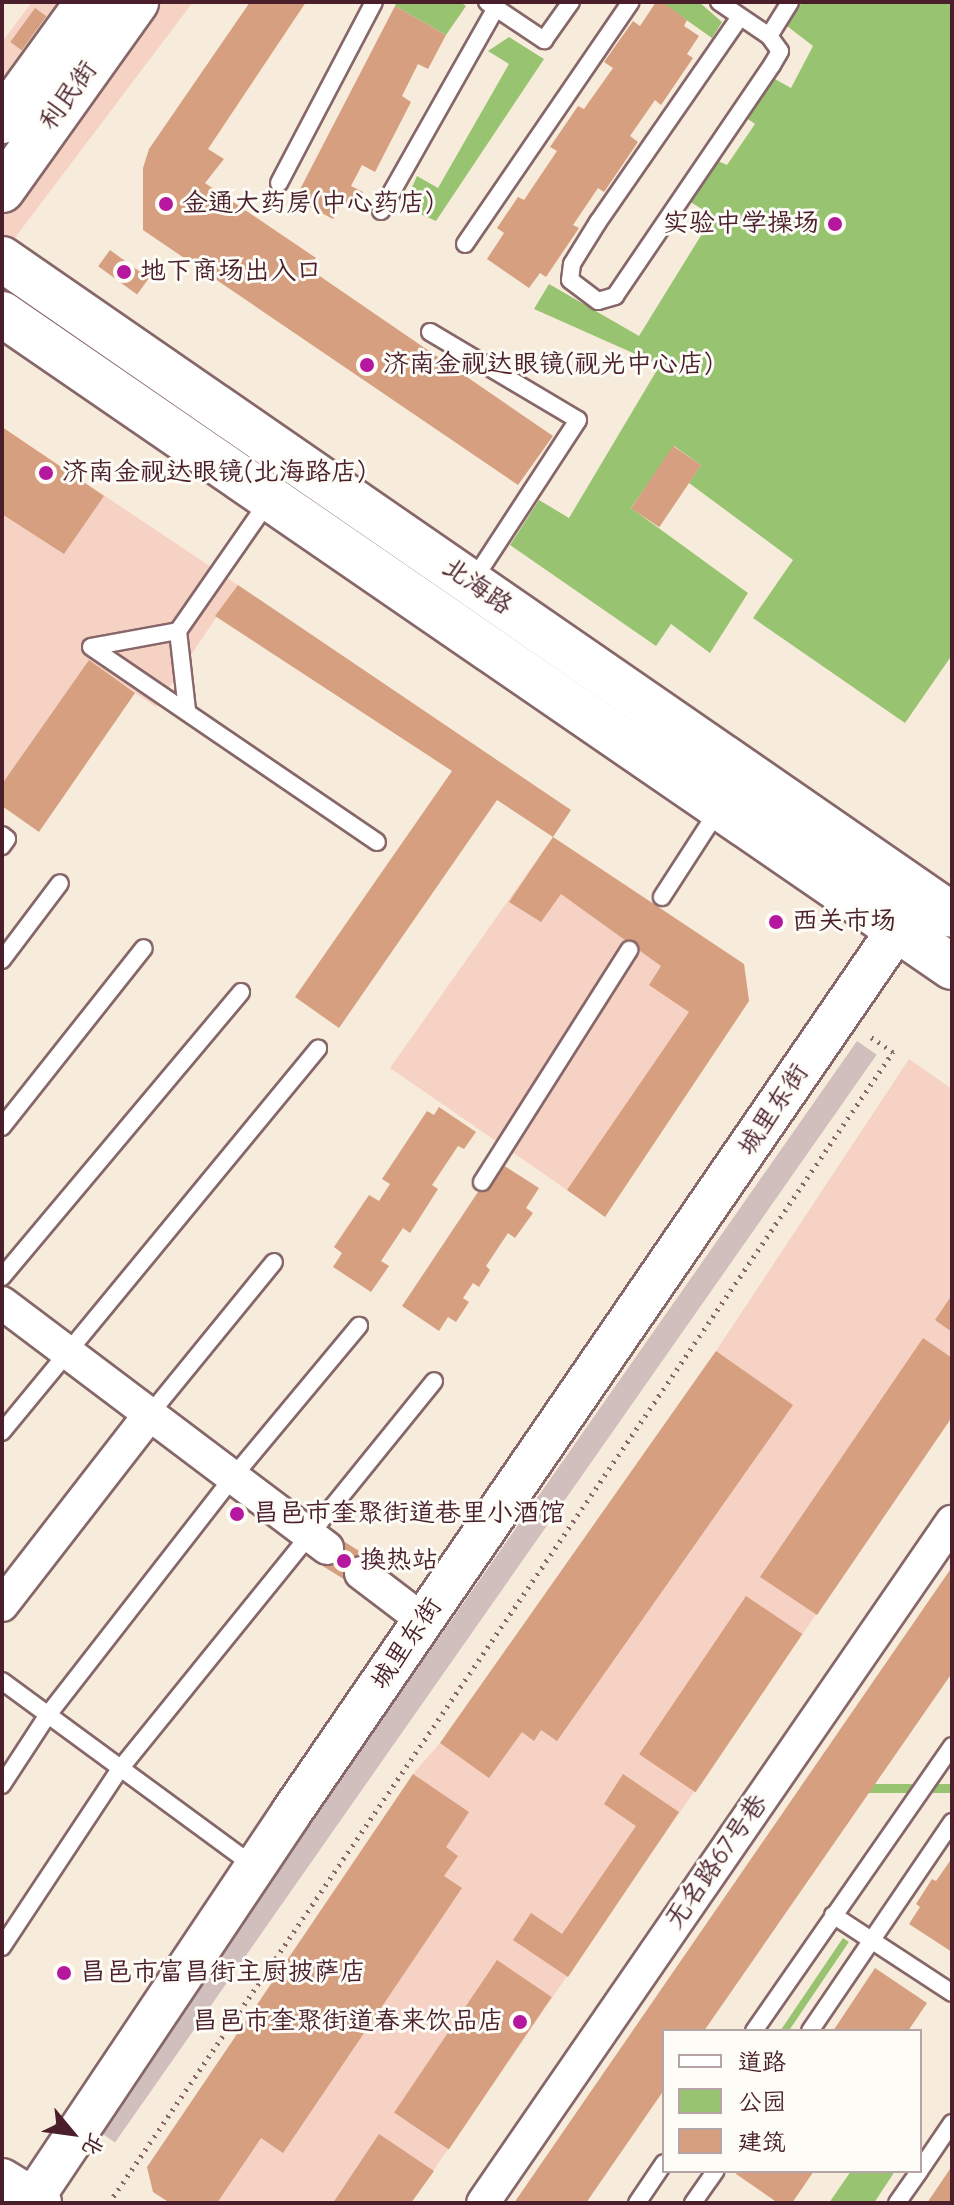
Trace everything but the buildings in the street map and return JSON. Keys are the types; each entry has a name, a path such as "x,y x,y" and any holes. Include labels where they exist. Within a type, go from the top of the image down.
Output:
{"main road":[{"name":"利民街","path":"2,121 88,2"},
{"name":"利民街","path":"2,190 136,2"},
{"name":"北海路","path":"2,259 952,915"},
{"name":"北海路","path":"2,314 952,967"}],"street":[{"name":"城里东街","path":"26,2196 897,930"},
{"path":"2,1303 319,1542"},
{"path":"2,1605 150,1414"},
{"name":"无名路67号巷","path":"483,2203 952,1522"},
{"path":"361,1573 424,1621"}],"lane":[{"path":"279,183 374,2"},
{"path":"381,211 491,5 544,40 571,2"},
{"path":"465,244 631,2"},
{"path":"719,2 769,36 780,51 615,296 598,301 583,293 570,280 572,264 740,17"},
{"path":"769,36 790,2"},
{"path":"430,332 578,420 471,583"},
{"path":"187,710 178,631 269,498"},
{"path":"178,631 91,647 377,842"},
{"path":"662,897 720,808"},
{"path":"2,835 7,839 2,846"},
{"path":"2,960 60,883"},
{"path":"2,1127 144,948"},
{"path":"482,1182 629,950"},
{"path":"2,1277 241,992"},
{"path":"2,1432 318,1048"},
{"path":"150,1414 274,1262"},
{"path":"2,1785 47,1716 233,1477 359,1326"},
{"path":"2,1947 120,1769 319,1542 434,1381"},
{"path":"2,1681 255,1866"},
{"path":"755,2029 952,1746"},
{"path":"811,2029 952,1822"},
{"path":"833,1915 952,1993"},
{"path":"922,2167 952,2123"},
{"path":"637,2203 662,2166"},
{"path":"693,2203 714,2173"},
{"path":"897,2203 918,2173"}],"path":[{"path":"109,2203 893,1052 839,1015"}],"shaded area":[{"path":"32,2 193,2 2,255 2,42"},
{"path":"2,427 238,585 156,707 89,661 2,784"},
{"path":"553,837 744,964 749,1001 567,1190 390,1068"},
{"path":"857,1041 877,1055 115,2143 95,2129"},
{"path":"909,1059 952,1089 952,1417 411,2203 170,2203 413,1774 440,1743 716,1351"}],"green space":[{"path":"397,2 460,2 466,6 446,35 395,6"},
{"path":"661,2 699,2 722,22 712,38"},
{"name":"实验中学操场","path":"802,2 952,2 952,655 905,723 753,618 793,560 689,483 701,465 674,446 631,508 748,593 710,653 671,624 656,646 510,545 539,500 569,518 660,365 534,309 549,284 639,336 713,216 689,201 718,161 727,165 755,124 745,117 773,78 791,88 813,46 787,26"},
{"path":"509,37 544,59 436,221 409,209 405,203 417,176 438,188 509,64 488,51"},
{"path":"816,1784 952,1784 952,1793 816,1793"},
{"path":"843,1938 849,1942 790,2029 782,2029"},
{"path":"850,2173 894,2173 874,2203 829,2203"}],"place":[{"name":"金通大药房(中心药店)","path":"166,204"},
{"name":"实验中学操场","path":"835,224"},
{"name":"地下商场出入口","path":"124,272"},
{"name":"济南金视达眼镜(视光中心店)","path":"367,365"},
{"name":"济南金视达眼镜(北海路店)","path":"46,473"},
{"name":"西关市场","path":"776,922"},
{"name":"昌邑市奎聚街道巷里小酒馆","path":"237,1514"},
{"name":"换热站","path":"344,1561"},
{"name":"昌邑市富昌街主厨披萨店","path":"64,1973"},
{"name":"昌邑市奎聚街道春来饮品店","path":"520,2022"}]}
